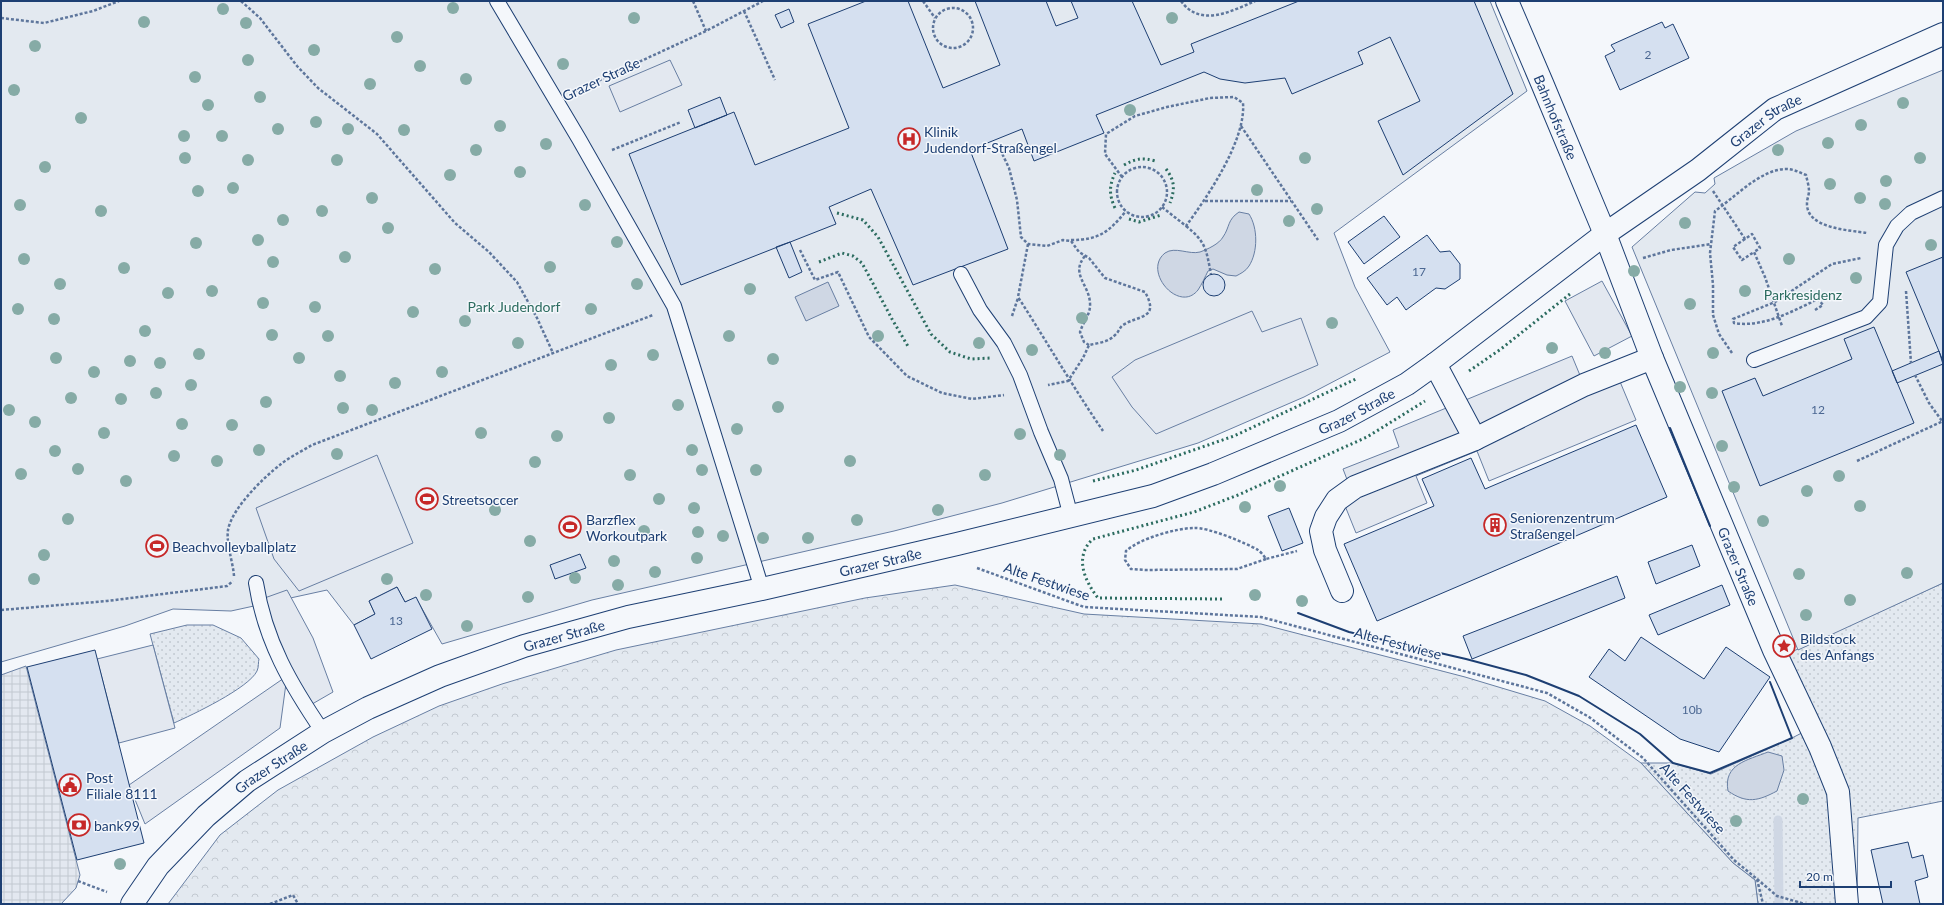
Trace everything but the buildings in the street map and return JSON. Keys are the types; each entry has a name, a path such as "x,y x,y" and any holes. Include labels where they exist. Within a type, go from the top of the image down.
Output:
{"main road":[{"name":"Bahnhofstraße","path":"1507,1 1605,234"},
{"name":"Grazer Straße","path":"132,904 158,866 206,816 247,781 323,732 368,708 440,676 524,646 628,617 762,589 1071,517 1153,496 1213,474 1339,421 1407,384 1605,234 1698,170 1775,109 1943,34"},
{"name":"Grazer Straße","path":"1605,234 1652,358 1774,650 1820,747 1838,792 1847,904"},
{"path":"1342,590 1325,550 1321,531 1326,517 1337,500 1355,487 1475,439 1584,385 1652,358"},
{"path":"1434,364 1475,439"}],"lane":[{"name":"Grazer Straße","path":"498,1 556,100"},
{"path":"556,100 674,306 762,589"},
{"path":"1754,360 1793,346 1866,316 1880,302 1886,245 1897,226 1911,213 1943,198"},
{"path":"961,274 980,310 1004,343 1020,375 1024,390 1061,479 1071,517"},
{"path":"256,583 259,600 276,653 287,676 323,732"}],"path":[{"path":"1,18 44,23 93,11 119,1"},
{"path":"241,1 260,18 297,66 318,88 377,134 455,223 489,252 517,282 538,318 553,353"},
{"path":"693,1 706,31"},
{"name":"Grazer Straße","path":"556,100 706,31 763,1"},
{"path":"923,1 935,18 933,32 935,38 945,46 958,48 970,40 973,34 972,20 964,10 958,7 944,9 935,18"},
{"path":"1181,1 1192,12 1201,16 1214,16 1255,1"},
{"path":"744,11 775,80"},
{"path":"1122,177 1106,154 1106,134 1135,116 1210,98 1234,97 1243,103 1244,114 1241,126 1230,153 1204,201 1186,226"},
{"path":"591,160 681,122"},
{"path":"1241,126 1318,240"},
{"path":"998,145 1009,168 1017,200 1021,237 1028,244 1047,246 1063,240 1085,240 1102,236 1116,224 1126,211"},
{"path":"1143,166 1158,172 1166,185 1167,193 1162,207 1156,213 1141,217 1126,211 1118,198 1118,183 1122,177 1135,168 1143,166"},
{"path":"1754,360 1732,353 1719,334 1713,314 1711,244 1715,211 1740,191 1767,174 1785,169 1794,170 1806,175 1810,191 1806,205 1813,218 1824,225 1842,230 1891,236"},
{"path":"1698,170 1723,205 1744,239"},
{"path":"1204,201 1292,201"},
{"path":"1162,207 1200,238 1204,245 1211,273"},
{"path":"1752,234 1760,248 1754,252 1742,260 1733,247 1752,234"},
{"path":"1071,240 1079,252 1089,258 1105,278 1145,292 1151,306 1148,313 1137,320 1120,327 1116,335 1108,340 1089,345 1084,342 1080,332 1090,307 1088,292 1078,269 1079,262 1085,256"},
{"path":"1028,244 1018,298 1058,360 1068,380 1102,431"},
{"path":"1617,264 1671,250 1711,244"},
{"path":"800,250 815,280 838,272 869,338 907,376 942,394 972,399 1006,395 1068,380 1084,358 1089,345"},
{"path":"1754,252 1775,302 1779,316 1793,346"},
{"path":"1810,314 1823,305 1818,299 1779,316 1746,325 1734,324 1733,319 1775,302 1832,264 1854,259 1885,256"},
{"path":"1,610 107,601 227,586 233,582 234,575 228,532 230,523 238,509 258,485 280,465 312,445 674,306"},
{"path":"1857,460 1943,421 1929,402 1915,375"},
{"path":"1266,559 1260,551 1209,530 1195,528 1174,531 1144,539 1134,544 1126,551 1125,560 1131,568 1145,570 1237,569 1266,559 1291,554 1323,539"},
{"name":"Alte Festwiese","path":"957,544 962,562 1084,607 1261,617 1547,693 1589,717 1643,758 1734,860 1757,879"},
{"path":"1757,879 1777,896 1806,904"},
{"path":"1757,879 1763,904"},
{"path":"78,881 95,888"},
{"path":"270,904 293,895 298,904"}],"green space":[{"name":"Park Judendorf","path":"1,1 1490,1 1527,91 1334,233 1355,287 1390,352 1304,397 1198,443 1002,503 894,531 592,600 442,644 416,598 405,602 397,587 369,601 375,614 354,625 327,590 231,611 173,609 125,626 1,662"},
{"name":"Parkresidenz","path":"1943,70 1943,583 1798,650 1632,247 1695,192 1705,193 1715,184 1714,178 1796,131"},
{"path":"1943,583 1943,801 1858,818 1857,904 1758,904 1755,880 1733,863 1641,763 1673,763 1711,774 1792,738 1819,724 1787,654"},
{"path":"955,585 1084,614 1261,624 1465,677 1545,701 1590,726 1641,763 1733,863 1755,880 1758,904 168,904 220,835 278,790 373,737 439,706 502,684 616,650 865,598"},
{"path":"187,625 213,625 241,638 259,659 257,671 252,678 243,685 206,708 174,723 150,634"}],"shaded area":[{"path":"670,60 682,85 620,112 609,86"},
{"path":"1239,212 1249,214 1254,226 1256,240 1254,254 1249,266 1236,276 1227,275 1213,269 1208,271 1198,290 1190,296 1182,297 1173,294 1160,279 1158,270 1159,261 1165,253 1178,250 1196,253 1213,246 1221,240 1232,218"},
{"path":"1602,281 1632,336 1594,356 1565,301"},
{"path":"828,282 839,306 806,321 795,297"},
{"path":"1252,311 1262,332 1301,318 1318,365 1156,434 1132,407 1112,377 1135,360"},
{"path":"1572,356 1584,385 1616,372 1636,420 1489,481 1477,451 1416,476 1427,503 1356,533 1337,486 1348,482 1343,469 1399,447 1393,430"},
{"path":"377,455 413,543 299,591 274,559 256,508"},
{"path":"287,590 313,638 333,692 307,707 287,676 259,600"},
{"path":"153,645 175,728 119,743 97,659"},
{"path":"26,666 80,875 76,888 61,904 1,904 1,675"},
{"path":"287,676 280,728 145,824 129,785"},
{"path":"1768,752 1782,756 1784,770 1777,791 1764,797 1752,800 1741,798 1728,791 1727,782 1733,769 1745,761"}],"waterway":[{"path":"1778,820 1779,904"}],"hedge":[{"path":"1124,165 1139,159 1155,161"},
{"path":"1166,169 1173,181 1173,193 1170,203"},
{"path":"1115,173 1110,190 1115,208"},
{"path":"837,213 863,220 878,237 931,334 950,352 971,359 990,358"},
{"path":"1129,219 1139,222 1161,215"},
{"path":"819,262 842,253 853,256 862,263 909,348"},
{"path":"1469,371 1501,349 1570,294"},
{"path":"1093,481 1136,470 1234,436 1358,378"},
{"path":"1222,599 1098,598 1085,576 1083,568 1084,553 1087,546 1093,539 1194,512 1238,495 1367,437 1425,401"}],"wall":[{"path":"1670,428 1710,526"},
{"path":"1298,613 1349,632 1466,659 1526,675 1579,696 1640,734 1673,763 1710,773 1792,738 1770,682"}],"place":[{"name":"Klinik Judendorf-Straßengel","path":"909,139"},
{"name":"Streetsoccer","path":"427,499"},
{"name":"Seniorenzentrum Straßengel","path":"1495,525"},
{"name":"Barzflex Workoutpark","path":"570,527"},
{"name":"Beachvolleyballplatz","path":"157,546"},
{"name":"Bildstock des Anfangs","path":"1784,646"},
{"name":"Post Filiale 8111","path":"70,785"},
{"name":"bank99","path":"79,825"}]}
